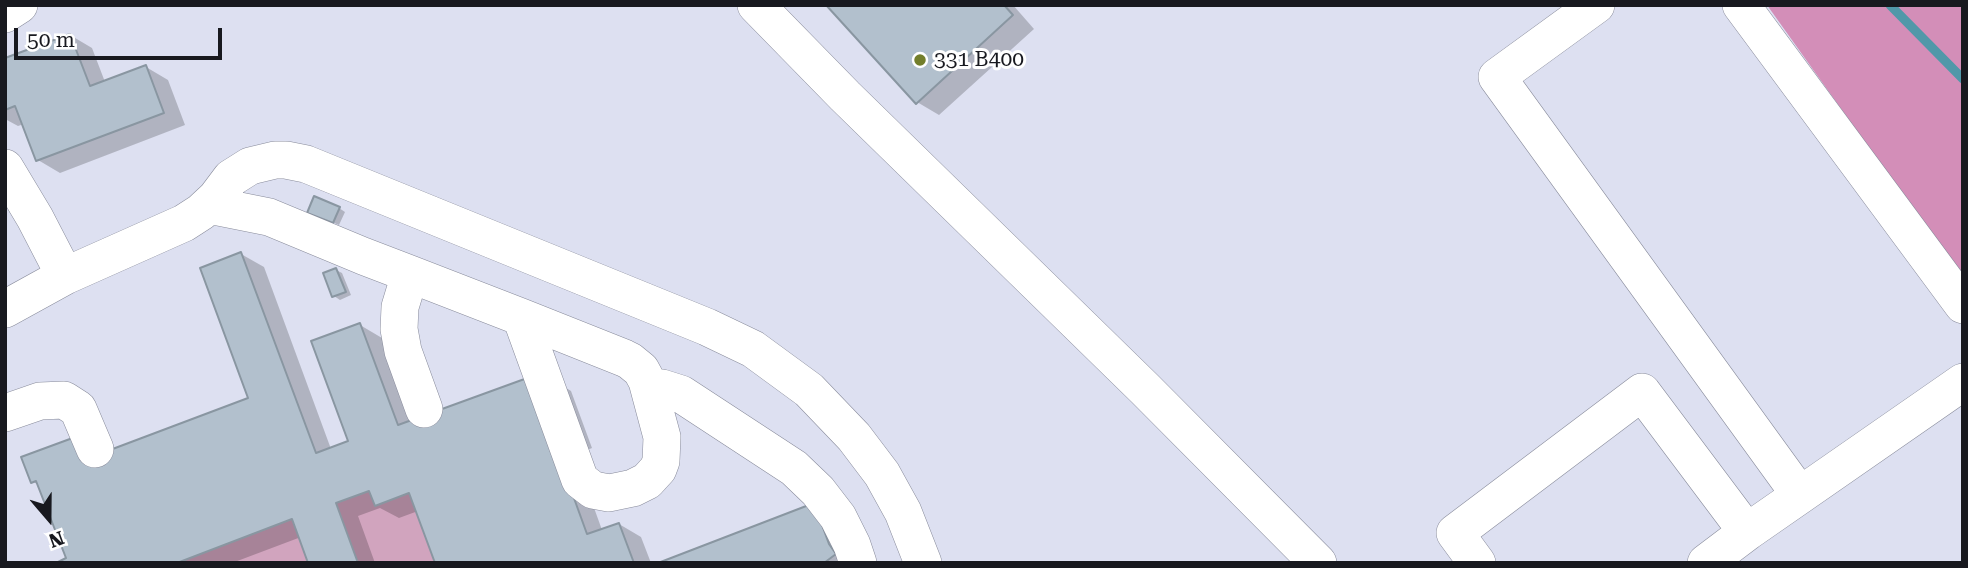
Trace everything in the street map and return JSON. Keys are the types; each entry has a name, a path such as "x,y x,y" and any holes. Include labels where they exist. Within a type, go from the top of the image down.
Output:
{"lane":[{"path":"5,14 19,5"},
{"path":"757,5 845,96 1145,389 1318,563"},
{"path":"1595,5 1497,77 1800,495"},
{"path":"1741,5 1963,305"},
{"path":"5,309 65,276 184,223 209,205 231,178 250,166 275,160 306,164 707,327 753,349 809,390 854,437 882,474 899,505 923,563"},
{"path":"5,168 65,276"},
{"path":"209,205 270,217 624,358 641,370 650,389 662,437 662,454 657,470 647,481 633,488 609,493 589,488 580,480 521,317"},
{"path":"410,274 400,307 399,330 403,351 424,409"},
{"path":"1706,563 1963,382"},
{"path":"650,389 662,388 681,394 794,468 818,491 838,517 858,563"},
{"path":"1477,563 1454,533 1642,392 1747,532"},
{"path":"5,413 40,401 64,400 78,409 95,449"}],"shaded area":[{"path":"1767,5 1963,5 1963,280"},
{"path":"369,491 375,506 409,493 435,563 358,563 336,503"},
{"path":"292,519 308,563 177,563"}],"building":[{"name":"331 B400","path":"826,5 1004,5 1013,15 916,104"},
{"path":"70,34 90,86 146,65 164,113 36,161 15,106 5,110 5,58"},
{"path":"314,196 340,207 333,223 307,213"},
{"path":"241,252 316,453 348,441 311,341 360,323 398,425 530,377 587,534 619,523 634,563 435,563 409,493 375,506 369,491 336,503 358,563 308,563 292,519 177,563 56,563 66,558 36,481 31,483 21,457 78,436 86,459 248,398 200,268"},
{"path":"336,268 346,292 332,297 323,273"},
{"path":"814,503 829,544 836,554 824,563 658,563"}],"waterway":[{"path":"1890,5 1963,79"}],"place":[{"name":"331 B400","path":"920,60"}]}
